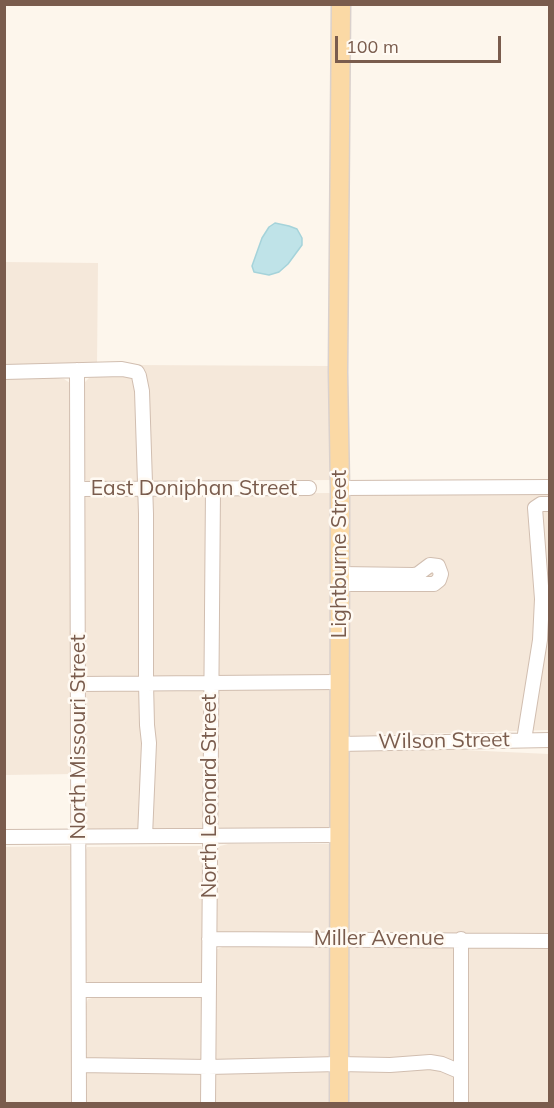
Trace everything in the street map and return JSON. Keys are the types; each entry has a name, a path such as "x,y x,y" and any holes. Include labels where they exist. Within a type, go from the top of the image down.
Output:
{"main road":[{"name":"Lightburne Street","path":"339,1104 340,488 338,372 341,4"}],"street":[{"path":"4,372 122,369 137,372 140,376 145,489 146,683 149,742 145,836"},
{"name":"North Missouri Street","path":"77,370 79,1104"},
{"path":"340,488 549,487"},
{"name":"East Doniphan Street","path":"78,489 309,488"},
{"name":"North Leonard Street","path":"208,1104 213,489"},
{"path":"524,740 540,640 542,600 535,508 541,504 549,504"},
{"path":"430,565 438,566 441,574 439,580 434,584 340,579 413,575 430,565"},
{"path":"79,684 339,682"},
{"name":"Wilson Street","path":"339,744 549,740"},
{"path":"4,837 339,835"},
{"name":"Miller Avenue","path":"209,939 549,941"},
{"path":"461,939 461,1104"},
{"path":"79,990 209,990"},
{"path":"79,1065 208,1067 390,1065 430,1062 461,1072"}],"shaded area":[{"path":"4,262 98,263 97,365 5,367"},
{"path":"132,365 333,366 332,480 87,482 84,478 83,384 89,378 112,375"},
{"path":"4,378 56,378 70,383 74,774 5,775"},
{"path":"349,491 549,492 549,730 349,736"},
{"path":"329,493 332,495 331,829 218,830 218,496 224,494"},
{"path":"202,494 206,499 206,830 86,830 84,498 88,495"},
{"path":"421,748 549,754 549,935 348,935 346,749"},
{"path":"228,844 331,844 331,935 216,934 216,850"},
{"path":"201,846 203,849 204,977 202,982 198,984 89,983 86,980 87,847"},
{"path":"4,847 72,847 76,1103 5,1103"},
{"path":"222,947 331,948 331,1103 215,1104 215,950"},
{"path":"347,947 455,948 458,1103 344,1104"},
{"path":"466,947 549,947 549,1103 463,1104"},
{"path":"199,997 203,999 204,1103 87,1104 86,1004 88,999"}],"water":[{"path":"275,223 297,229 302,238 302,245 279,272 269,275 254,272 252,266 262,238 269,227"}]}
